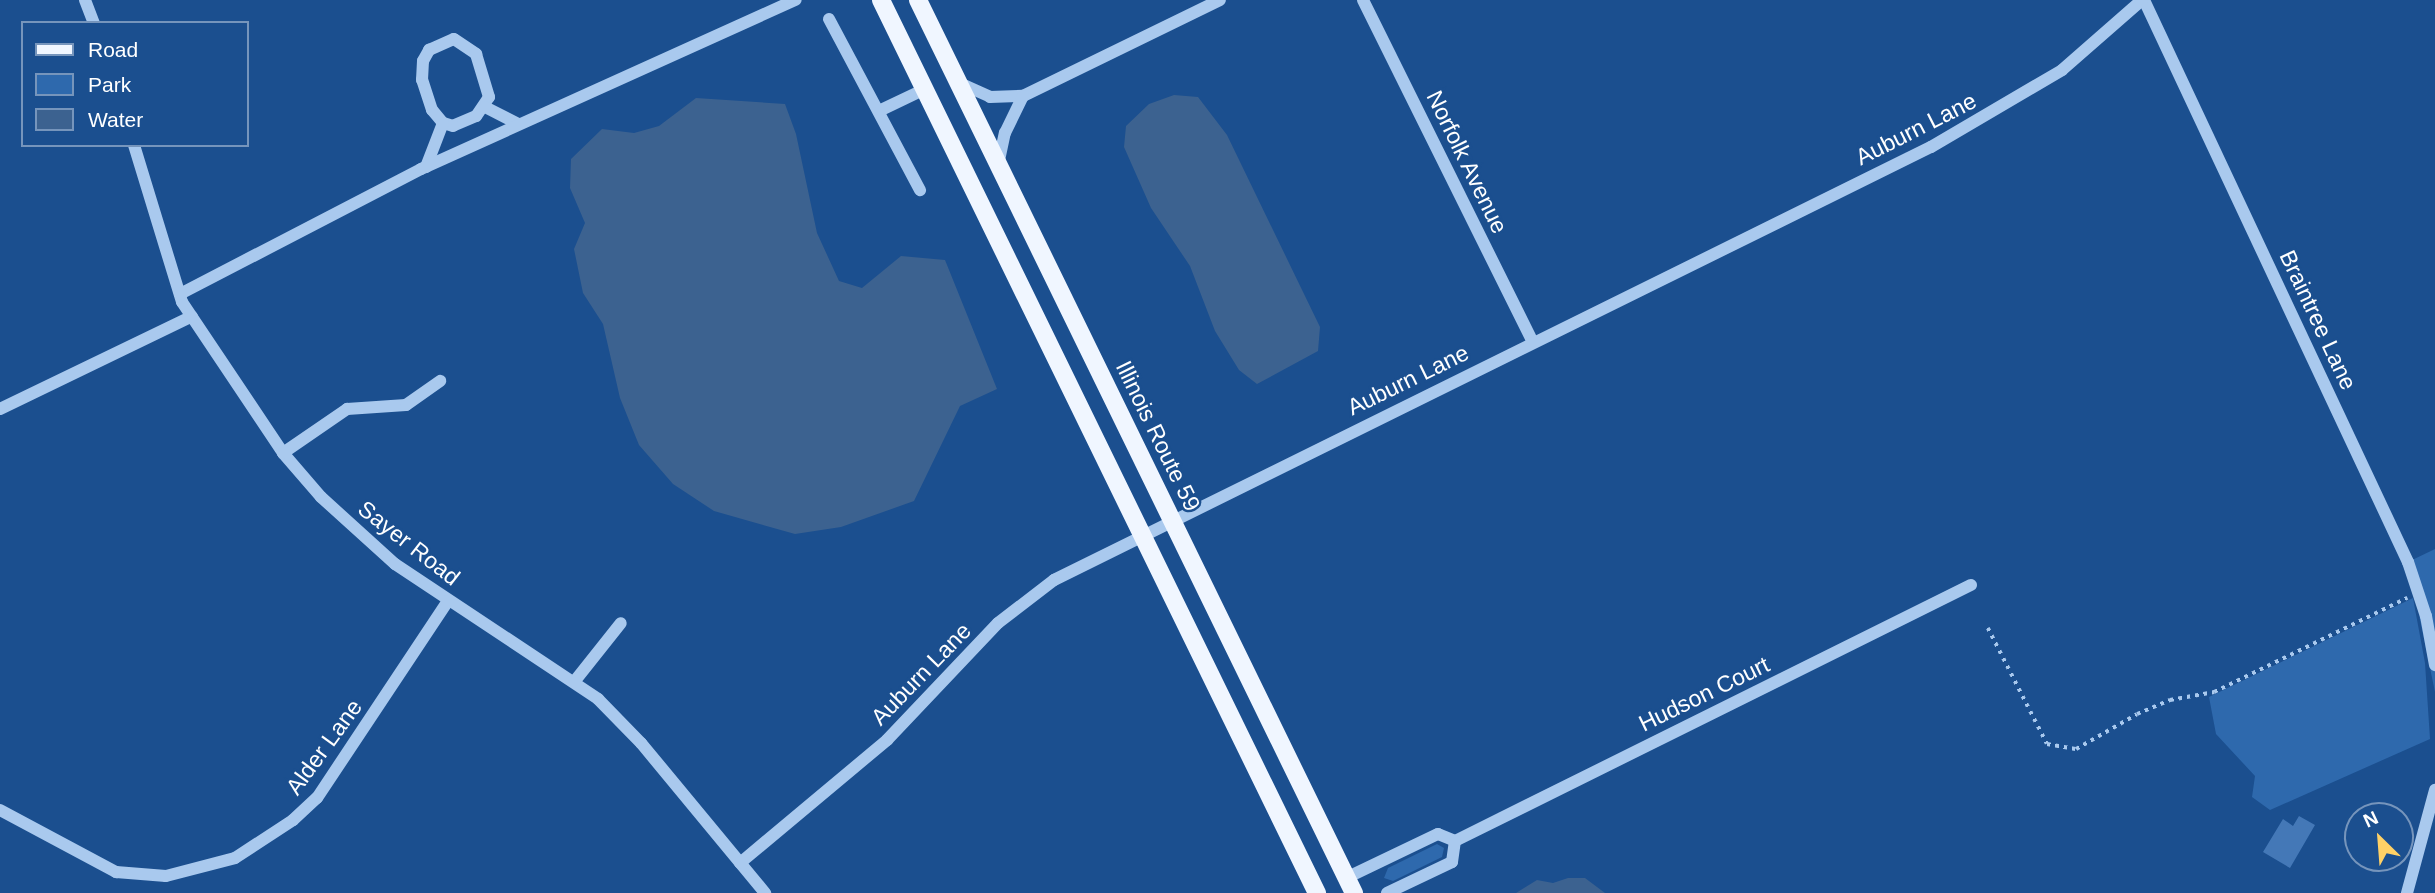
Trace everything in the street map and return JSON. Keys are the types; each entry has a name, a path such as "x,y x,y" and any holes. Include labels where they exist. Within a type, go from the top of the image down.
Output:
{"main road":[{"path":"881,0 1317,893"},
{"name":"Illinois Route 59","path":"918,0 1350,885"}],"street":[{"path":"85,0 92,21"},
{"path":"180,294 426,167 796,0"},
{"path":"957,82 990,97 1023,96 1220,0"},
{"name":"Norfolk Avenue","path":"1363,0 1533,342"},
{"name":"Auburn Lane","path":"740,863 887,740 1018,605 1054,580 1142,534 1976,123 2062,70 2143,0"},
{"name":"Braintree Lane","path":"2143,0 2418,592 2435,665"},
{"path":"829,19 881,110 920,190"},
{"path":"442,41 467,44 476,54 488,83 485,107 464,125 443,123 432,110 422,80 423,61 442,41"},
{"path":"881,110 925,89"},
{"path":"998,165 1005,133 1023,96"},
{"path":"485,107 518,124"},
{"path":"426,167 443,123"},
{"name":"Sayer Road","path":"135,147 180,294 283,453 357,532 448,601 598,699 641,743 765,893"},
{"path":"0,409 192,316"},
{"path":"283,453 347,409 405,405 440,381"},
{"name":"Hudson Court","path":"1350,885 1438,834 1455,841 1971,585"},
{"name":"Alder Lane","path":"0,810 116,872 166,876 235,858 317,799 448,601"},
{"path":"574,682 621,622"},
{"path":"2407,893 2435,790"},
{"path":"1387,893 1452,862 1455,841"}],"path":[{"path":"1988,628 2048,744 2076,749 2137,714 2170,700 2214,692 2418,592"}],"green space":[{"path":"2435,549 2435,692 2408,562"},
{"path":"2413,598 2425,663 2430,739 2270,810 2252,797 2255,776 2216,734 2209,697"},
{"path":"1437,844 1444,848 1442,857 1393,881 1384,878 1388,868"}],"water":[{"path":"1174,95 1198,97 1227,135 1320,327 1318,351 1257,384 1239,370 1215,331 1190,266 1151,208 1124,147 1126,126 1149,104"},
{"path":"696,98 785,104 796,134 817,233 839,281 862,288 901,256 945,260 997,389 960,406 914,501 841,527 795,534 714,511 673,484 639,445 620,398 603,324 583,293 574,249 585,223 570,188 571,159 602,129 634,133 659,126"},
{"path":"1568,878 1585,878 1605,893 1516,893 1537,880 1553,883"}],"building":[{"path":"2299,816 2315,825 2290,868 2263,852 2283,819 2293,826"}]}
